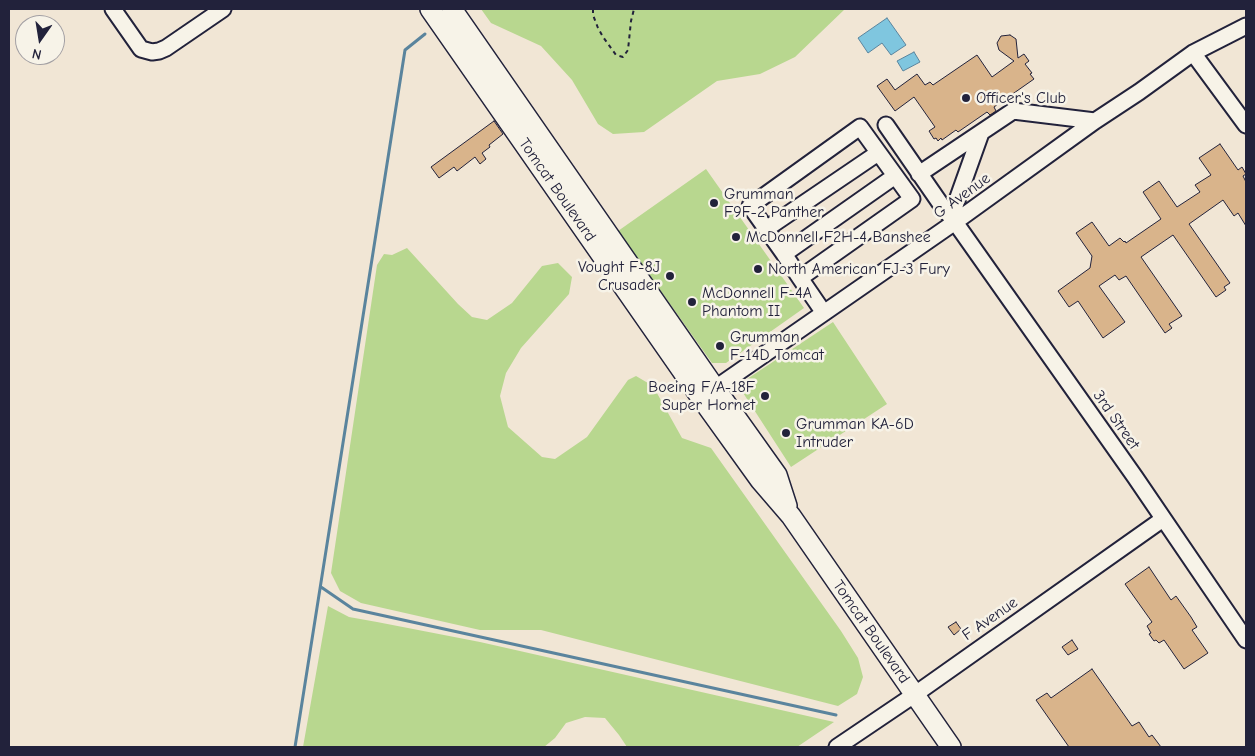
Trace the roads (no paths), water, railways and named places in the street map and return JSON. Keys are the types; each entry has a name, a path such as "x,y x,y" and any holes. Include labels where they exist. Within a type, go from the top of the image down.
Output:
{"main road":[{"name":"Tomcat Boulevard","path":"430,9 708,393"},
{"name":"Tomcat Boulevard","path":"452,9 708,393 760,480 791,516 951,747"}],"street":[{"path":"113,9 141,49 152,52 166,48 223,9"},
{"path":"199,26 203,9"},
{"name":"G Avenue","path":"708,393 1193,53 1246,26"},
{"path":"1193,53 1246,125"},
{"path":"919,174 1013,112 1095,121"},
{"name":"3rd Street","path":"886,126 1136,478 1246,640"},
{"path":"800,278 912,199 860,127 750,206 824,313"},
{"path":"953,220 981,133"},
{"path":"766,229 878,152"},
{"path":"784,254 895,176"},
{"name":"F Avenue","path":"837,747 1163,519"}],"water":[{"path":"887,18 906,45 891,55 882,43 868,53 858,38"},
{"path":"914,52 920,62 903,71 897,61"}],"waterway":[{"path":"295,747 405,50 425,34"},
{"path":"321,587 353,609 836,715"}],"place":[{"name":"Officer's Club","path":"966,98"},
{"name":"Grumman F9F-2 Panther","path":"714,203"},
{"name":"McDonnell F2H-4 Banshee","path":"736,237"},
{"name":"North American FJ-3 Fury","path":"758,269"},
{"name":"Vought F-8J Crusader","path":"670,276"},
{"name":"McDonnell F-4A Phantom II","path":"692,302"},
{"name":"Grumman F-14D Tomcat","path":"720,346"},
{"name":"Boeing F/A-18F Super Hornet","path":"765,396"},
{"name":"Grumman KA-6D Intruder","path":"786,433"}]}
